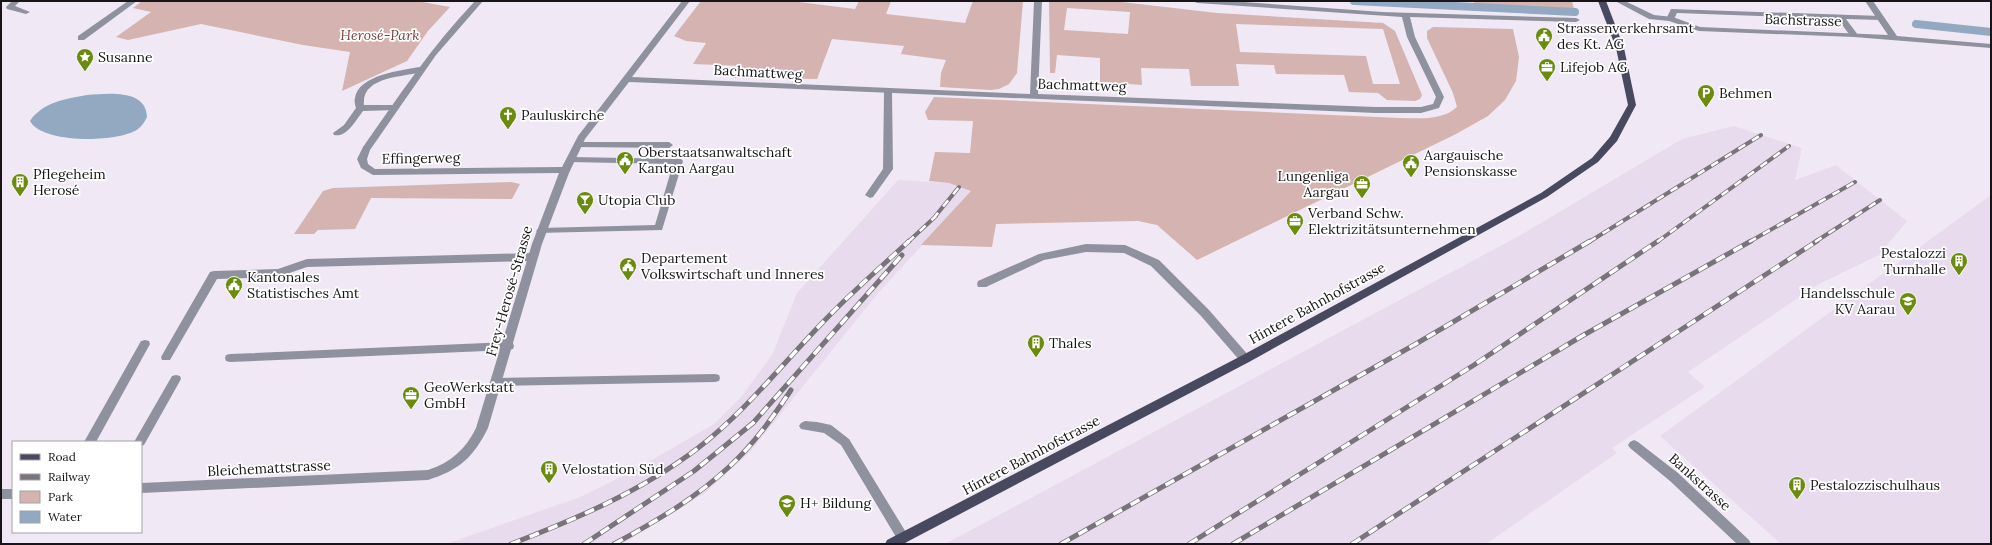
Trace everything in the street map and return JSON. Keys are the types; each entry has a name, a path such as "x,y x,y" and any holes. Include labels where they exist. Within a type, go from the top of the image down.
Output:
{"main road":[{"name":"Hintere Bahnhofstrasse","path":"891,544 1245,358 1544,195 1595,160 1614,139 1632,105 1620,48 1602,1"}],"street":[{"path":"16,1 10,7 26,12"},
{"path":"81,38 133,1"},
{"name":"Effingerweg","path":"479,1 446,37 420,70 366,149 362,159 364,166 374,172 566,170"},
{"name":"Frey-Herosé-Strasse","path":"397,477 428,475 446,470 464,457 478,439 509,346 532,257 570,160 578,145 686,1"},
{"path":"1034,96 1038,1"},
{"path":"1196,1 1405,15 1576,20"},
{"name":"Bachstrasse","path":"1619,1 1652,17 1670,19 1699,29 1854,35 1991,46"},
{"path":"1869,1 1895,39"},
{"path":"1670,19 1674,11 1881,18"},
{"name":"Bachmattweg","path":"627,79 888,91 1376,110 1421,110 1436,106 1440,97 1411,37 1405,15"},
{"path":"1840,16 1854,35"},
{"path":"337,133 347,127 360,108 359,103 362,92 370,83 394,74 420,70"},
{"path":"870,195 888,169 888,91"},
{"path":"360,108 394,108"},
{"path":"578,145 669,145"},
{"path":"541,231 659,228 678,161 570,160"},
{"path":"982,284 1042,257 1086,248 1125,249 1155,263 1209,318 1245,358"},
{"path":"166,357 214,275 278,273 307,263 532,257"},
{"path":"91,441 145,344"},
{"path":"230,358 509,346"},
{"path":"497,382 715,378"},
{"path":"141,441 176,379"},
{"path":"805,426 822,426 835,432 845,442 903,538"},
{"name":"Bankstrasse","path":"1634,445 1674,477 1745,544"},
{"name":"Bleichemattstrasse","path":"142,488 397,477"},
{"path":"1,494 12,494"}],"shaded area":[{"path":"1734,126 1802,148 1795,180 1836,165 1907,221 1879,255 1819,284 1688,372 1705,387 1612,448 1617,453 1486,544 945,544 1519,236 1682,139"},
{"path":"898,180 949,183 972,191 879,292 750,452 705,493 622,544 446,544 580,497 631,472 714,424 741,397 772,355 797,293"},
{"name":"Handelsschule KV Aarau","path":"1991,195 1991,544 1781,544 1660,436"}],"green space":[{"name":"Herosé-Park","path":"142,1 417,1 450,7 428,31 407,61 342,91 350,52 303,45 201,24 128,40 116,37 151,12 133,8"},
{"path":"701,1 791,1 855,9 859,1 891,1 886,14 965,23 973,1 1023,1 1017,73 1009,84 999,89 991,90 940,87 941,73 946,60 901,54 904,46 832,39 817,79 733,78 741,66 693,64 706,43 686,41 674,36"},
{"path":"1049,1 1113,1 1217,13 1383,23 1395,31 1422,95 1420,99 1415,101 1387,100 1378,93 1349,92 1344,75 1276,74 1274,65 1236,64 1239,86 1191,86 1189,69 1141,68 1142,85 1100,82 1100,58 1057,55 1055,73 1050,73","holes":["1067,8 1130,12 1128,34 1064,30","1236,24 1383,29 1400,84 1373,84 1366,56 1240,52"]},
{"path":"1474,1 1572,1 1574,9 1474,4"},
{"path":"1433,27 1513,29 1519,57 1516,81 1505,100 1488,116 1456,134 1197,260 1157,225 1138,221 996,224 992,247 921,245 971,191 949,183 929,181 935,152 970,153 973,121 928,120 925,112 934,97 1400,118 1430,118 1444,115 1457,107 1453,93 1427,38 1427,31"},
{"path":"511,182 520,184 512,199 371,198 355,229 318,230 314,234 294,234 323,191 333,188"}],"water":[{"path":"114,94 133,97 140,101 145,108 147,117 138,129 128,134 99,139 81,139 49,134 37,129 30,121 41,109 48,105 87,95"}],"waterway":[{"path":"1354,1 1575,12"},
{"path":"1916,24 1991,32"}],"railway":[{"path":"1589,242 1761,135"},
{"path":"1657,242 1789,146"},
{"path":"1749,242 1855,182"},
{"path":"934,218 959,187"},
{"path":"1815,242 1880,200"},
{"path":"908,242 934,218"},
{"path":"511,544 608,503 654,478 698,448 716,434 748,403 836,309 909,241"},
{"path":"1061,544 1414,345 1590,241"},
{"path":"1189,544 1474,365 1658,241"},
{"path":"1233,544 1582,336 1751,241"},
{"path":"1352,544 1817,241"},
{"path":"584,544 694,471 753,423 902,255"},
{"path":"614,544 675,509 717,478 739,458 755,439 791,390"}],"place":[{"name":"Strassenverkehrsamt des Kt. AG","path":"1544,51"},
{"name":"Susanne","path":"85,72"},
{"name":"Lifejob AG","path":"1547,82"},
{"name":"Behmen","path":"1706,108"},
{"name":"Pauluskirche","path":"508,130"},
{"name":"Oberstaatsanwaltschaft Kanton Aargau","path":"625,175"},
{"name":"Aargauische Pensionskasse","path":"1411,178"},
{"name":"Pflegeheim Herosé","path":"20,197"},
{"name":"Lungenliga Aargau","path":"1362,199"},
{"name":"Utopia Club","path":"585,215"},
{"name":"Verband Schw. Elektrizitätsunternehmen","path":"1295,236"},
{"name":"Pestalozzi Turnhalle","path":"1959,276"},
{"name":"Departement Volkswirtschaft und Inneres","path":"628,281"},
{"name":"Kantonales Statistisches Amt","path":"234,300"},
{"name":"Handelsschule KV Aarau","path":"1908,316"},
{"name":"Thales","path":"1036,358"},
{"name":"GeoWerkstatt GmbH","path":"411,410"},
{"name":"Velostation Süd","path":"549,484"},
{"name":"Pestalozzischulhaus","path":"1797,500"},
{"name":"H+ Bildung","path":"787,518"}]}
